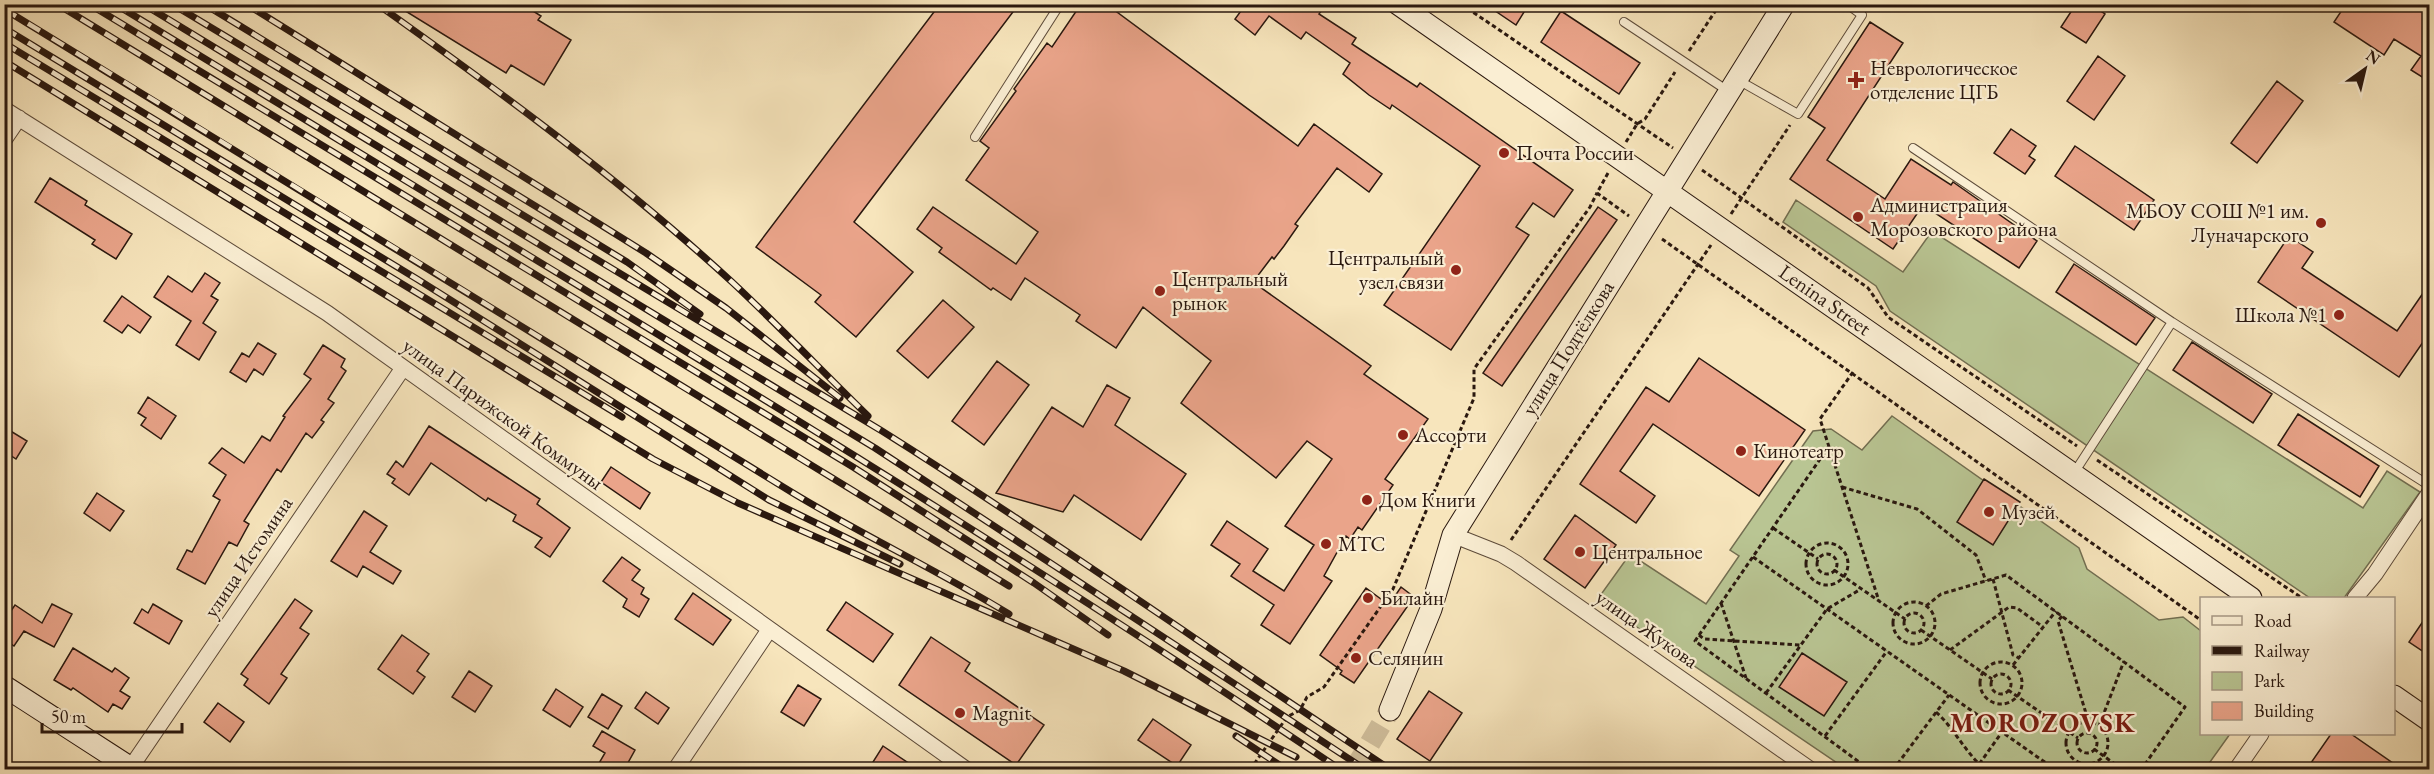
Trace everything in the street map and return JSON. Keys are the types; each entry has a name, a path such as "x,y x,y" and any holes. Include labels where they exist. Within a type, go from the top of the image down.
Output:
{"main road":[{"name":"Lenina Street","path":"1398,4 2250,597"},
{"name":"улица Подтёлкова","path":"1390,710 1431,609 1453,535 1666,189 1784,4"},
{"path":"4,686 131,769"},
{"path":"2395,697 2430,720"}],"street":[{"name":"улица Парижской Коммуны","path":"4,109 327,313 967,770"},
{"path":"4,140 19,118"},
{"name":"улица Истомина","path":"131,769 403,368"},
{"path":"2356,597 2375,574 2430,492"},
{"name":"улица Жукова","path":"1453,535 1501,554 1811,770"},
{"path":"675,770 769,630"},
{"path":"2236,770 2260,735"}],"lane":[{"path":"975,137 1060,4"},
{"path":"1624,22 1682,60 1798,114 1862,15 1847,4"},
{"path":"1913,148 2172,322 2430,486"},
{"path":"2074,475 2172,322"}],"path":[{"path":"1461,4 1686,158 1868,288 1888,317 2301,597"},
{"path":"1250,770 1287,717 1300,710 1307,697 1324,687 1393,589 1474,398 1474,369 1590,207 1637,124 1646,119 1720,4"},
{"path":"1501,554 1798,114"},
{"path":"1597,193 2200,620"},
{"path":"1853,372 1820,419 1879,601"},
{"path":"1829,446 1695,641 1870,770"},
{"path":"1842,487 1917,509 1976,555 1986,581"},
{"path":"1773,528 1819,559"},
{"path":"1820,544 1839,547 1848,564 1844,576 1827,585 1815,581 1807,571 1810,553 1820,544"},
{"path":"1824,555 1833,556 1837,564 1834,570 1827,574 1822,572 1818,567 1819,559 1824,555"},
{"path":"1752,557 2056,770"},
{"path":"1834,570 1905,619 1909,631 1914,633 1921,630 1924,623 1920,615 1911,614 1905,619"},
{"path":"1926,606 1941,594 2006,575 2186,707 2141,770"},
{"path":"1993,579 2013,655 2019,658"},
{"path":"1766,693 1827,609 1862,589"},
{"path":"1910,602 1926,606 1935,620 1930,636 1914,644 1902,640 1895,631 1896,612 1910,602"},
{"path":"1721,603 1746,678"},
{"path":"1950,650 2001,610 2009,607 2018,608 2043,627"},
{"path":"2013,665 2056,611"},
{"path":"2062,616 2058,621 2088,720 2086,722"},
{"path":"1921,630 1992,679"},
{"path":"1699,636 1704,639 1801,645"},
{"path":"1825,736 1887,651"},
{"path":"2099,726 2124,661"},
{"path":"2000,662 2013,665 2021,677 2021,690 2017,696 2004,704 1989,700 1981,688 1983,672 1987,667 2000,662"},
{"path":"1997,675 2006,676 2010,681 2008,690 2002,693 1995,691 1991,686 1992,679 1997,675"},
{"path":"2008,690 2078,738"},
{"path":"1893,770 1949,694"},
{"path":"1936,712 1945,720 1969,755 1986,770"},
{"path":"2086,722 2099,726 2107,736 2108,743 2104,756 2090,764 2075,760 2066,747 2069,732 2073,727 2086,722"},
{"path":"1975,770 2002,732"},
{"path":"2083,734 2092,735 2096,743 2094,749 2088,753 2081,751 2077,745 2078,738 2083,734"},
{"path":"2094,749 2123,770"},
{"path":"2046,770 2049,765"}],"green space":[{"path":"1796,200 1903,272 1932,231 2363,508 2387,471 2420,492 2345,597 2309,597 1890,311 1876,286 1783,222"},
{"path":"1892,416 2079,548 2087,569 2159,620 2183,617 2200,630 2200,735 2229,735 2205,769 1846,769 1597,600 1630,554 1706,604 1739,556 1730,550 1813,431 1831,429 1862,450"}],"building":[{"path":"394,4 522,4 541,16 538,20 571,40 544,85 511,65 506,73"},
{"path":"940,4 1019,4 854,222 913,272 856,337 815,302 821,295 756,247"},
{"name":"Центральный рынок","path":"1081,4 1106,4 1298,146 1314,124 1382,174 1369,192 1337,168 1295,224 1298,226 1284,246 1274,259 1272,257 1253,282 1371,366 1364,374 1428,419 1385,479 1393,485 1362,530 1358,527 1350,539 1346,536 1324,576 1332,581 1290,644 1261,625 1274,605 1231,576 1240,564 1211,545 1227,521 1268,549 1253,571 1284,591 1314,545 1285,526 1332,459 1307,441 1276,478 1181,403 1211,361 1143,307 1116,348 1076,321 1080,315 1025,278 1011,300 993,288 991,290 939,252 942,248 917,229 933,207 1016,264 1038,232 966,180 989,148 980,141 1047,43 1052,47"},
{"path":"1246,4 1314,4 1322,10 1319,14 1356,38 1352,44 1417,87 1420,83 1573,190 1554,217 1533,203 1516,227 1529,235 1451,350 1384,305 1480,166 1392,105 1390,109 1369,95 1343,74 1350,63 1306,32 1301,39 1269,16 1255,35 1235,19"},
{"path":"1485,4 1529,4 1516,25"},
{"path":"2076,4 2090,4 2105,14 2086,43 2061,27"},
{"path":"2346,4 2430,4 2430,82 2411,70 2421,56 2394,39 2384,55 2334,22"},
{"path":"1561,11 1640,63 1619,94 1541,42"},
{"path":"1870,22 1903,43 1827,160 1885,199 1911,159 1951,185 1953,182 2037,241 2019,268 1923,205 1893,249 1790,179 1825,128 1808,117"},
{"path":"2098,56 2125,76 2094,120 2067,101"},
{"path":"2277,81 2303,101 2257,163 2231,143"},
{"path":"2011,129 2036,146 2029,156 2035,160 2025,174 1994,153"},
{"path":"2075,146 2154,200 2134,230 2055,176"},
{"path":"50,178 87,201 85,205 132,234 116,259 92,244 95,240 35,202"},
{"path":"1598,207 1617,220 1502,386 1483,373"},
{"name":"Школа №1","path":"2289,236 2313,252 2302,268 2397,331 2430,283 2430,332 2399,377 2258,282"},
{"path":"2074,264 2155,318 2136,345 2056,292"},
{"path":"205,273 220,283 211,296 218,300 203,323 216,332 199,360 176,345 191,321 154,297 168,276 192,292"},
{"path":"122,296 151,317 140,333 128,325 122,333 104,321"},
{"path":"943,300 974,327 928,378 897,351"},
{"path":"2192,342 2272,394 2253,423 2173,370"},
{"path":"258,343 276,354 263,375 254,369 246,382 230,372 242,353 249,357"},
{"path":"323,345 345,359 341,367 346,371 328,399 334,403 321,420 324,422 312,438 306,433 281,472 277,469 244,521 249,524 237,546 229,542 205,584 177,569 187,550 192,552 220,500 213,496 226,475 209,463 222,448 244,463 262,436 270,441 285,417 283,416 311,379 304,374"},
{"name":"Кинотеатр","path":"1699,358 1805,430 1759,496 1653,424 1620,471 1655,496 1636,523 1580,484 1646,387 1669,402"},
{"path":"997,361 1029,385 984,445 952,421"},
{"path":"1107,385 1130,398 1115,425 1186,474 1141,540 1074,495 1063,512 996,493 1052,407 1083,427"},
{"path":"148,397 176,416 161,439 141,425 146,418 138,413"},
{"path":"2298,414 2379,466 2360,497 2278,445"},
{"path":"429,426 540,499 537,504 570,528 550,557 535,547 542,538 513,521 516,515 488,498 486,501 431,463 409,495 392,483 395,479 387,474 396,461 403,467"},
{"path":"4,427 27,441 16,459 4,451"},
{"path":"611,467 650,493 640,509 601,482"},
{"name":"Музей","path":"1984,479 2020,502 1993,545 1957,522"},
{"path":"97,493 124,511 110,531 84,513"},
{"path":"364,511 387,526 370,552 401,571 393,584 363,566 357,577 331,561"},
{"name":"Центральное","path":"1575,515 1616,545 1585,588 1544,559"},
{"path":"622,557 640,570 632,580 644,588 641,594 649,599 639,617 623,607 627,599 603,581"},
{"path":"1401,587 1414,597 1354,683 1340,674 1342,671 1320,655 1366,588 1389,605"},
{"path":"693,593 731,620 713,645 675,619"},
{"path":"295,599 312,611 300,628 309,634 281,674 287,678 269,704 244,685 248,679 241,674"},
{"path":"846,602 893,634 873,662 827,630"},
{"path":"52,604 72,614 54,647 24,631 14,646 4,639 4,621 15,605 42,623"},
{"path":"153,604 182,621 169,644 134,623 142,609 148,613"},
{"path":"2430,611 2430,656 2409,642"},
{"path":"402,635 429,654 417,671 425,677 413,694 378,669"},
{"path":"931,637 970,663 965,671 1044,725 1016,765 899,685"},
{"path":"73,648 112,672 115,668 129,678 120,691 130,697 122,709 113,704 108,712 73,688 71,690 54,680"},
{"path":"1802,653 1847,682 1824,716 1779,687"},
{"path":"469,671 492,686 475,712 452,697"},
{"path":"798,685 821,699 804,726 781,712"},
{"path":"556,689 583,707 570,727 543,710"},
{"path":"1429,691 1462,713 1430,761 1397,739"},
{"path":"646,692 669,708 658,724 635,708"},
{"path":"602,694 622,706 608,729 588,717"},
{"path":"218,703 244,722 230,742 204,722"},
{"path":"1153,719 1191,745 1177,766 1138,740"},
{"path":"602,731 635,750 624,770 595,770 605,753 593,746"},
{"path":"2330,735 2352,735 2403,770 2306,770"},
{"path":"883,746 919,770 868,770"}],"tunnel":[{"path":"1354,770 1390,710"}],"railway":[{"path":"57,4 1009,586"},
{"path":"89,4 853,467 1034,583 1108,635"},
{"path":"115,4 886,475 1341,770"},
{"path":"143,4 875,448 1366,770"},
{"path":"172,4 882,431 1011,514 1391,770"},
{"path":"204,4 627,262 700,314"},
{"path":"246,4 646,253 726,308 840,398"},
{"path":"377,4 514,103 690,244 783,331 868,416"},
{"path":"4,9 793,493 1009,614"},
{"path":"4,28 417,279 769,500 900,564"},
{"path":"4,43 622,417"},
{"path":"4,61 653,459 738,503 1124,671 1296,757"},
{"path":"1236,736 1287,770"}],"place":[{"name":"Неврологическое отделение ЦГБ","path":"1856,80"},
{"name":"Почта России","path":"1504,153"},
{"name":"Администрация Морозовского района","path":"1858,217"},
{"name":"МБОУ СОШ №1 им. Луначарского","path":"2321,223"},
{"name":"Центральный узел связи","path":"1456,270"},
{"name":"Центральный рынок","path":"1160,291"},
{"name":"Школа №1","path":"2339,315"},
{"name":"Ассорти","path":"1403,435"},
{"name":"Кинотеатр","path":"1741,451"},
{"name":"Дом Книги","path":"1367,500"},
{"name":"Музей","path":"1989,512"},
{"name":"МТС","path":"1326,544"},
{"name":"Центральное","path":"1580,552"},
{"name":"Билайн","path":"1368,598"},
{"name":"Селянин","path":"1356,658"},
{"name":"Magnit","path":"960,713"}],"district":[{"name":"MOROZOVSK","path":"2043,723"}]}
